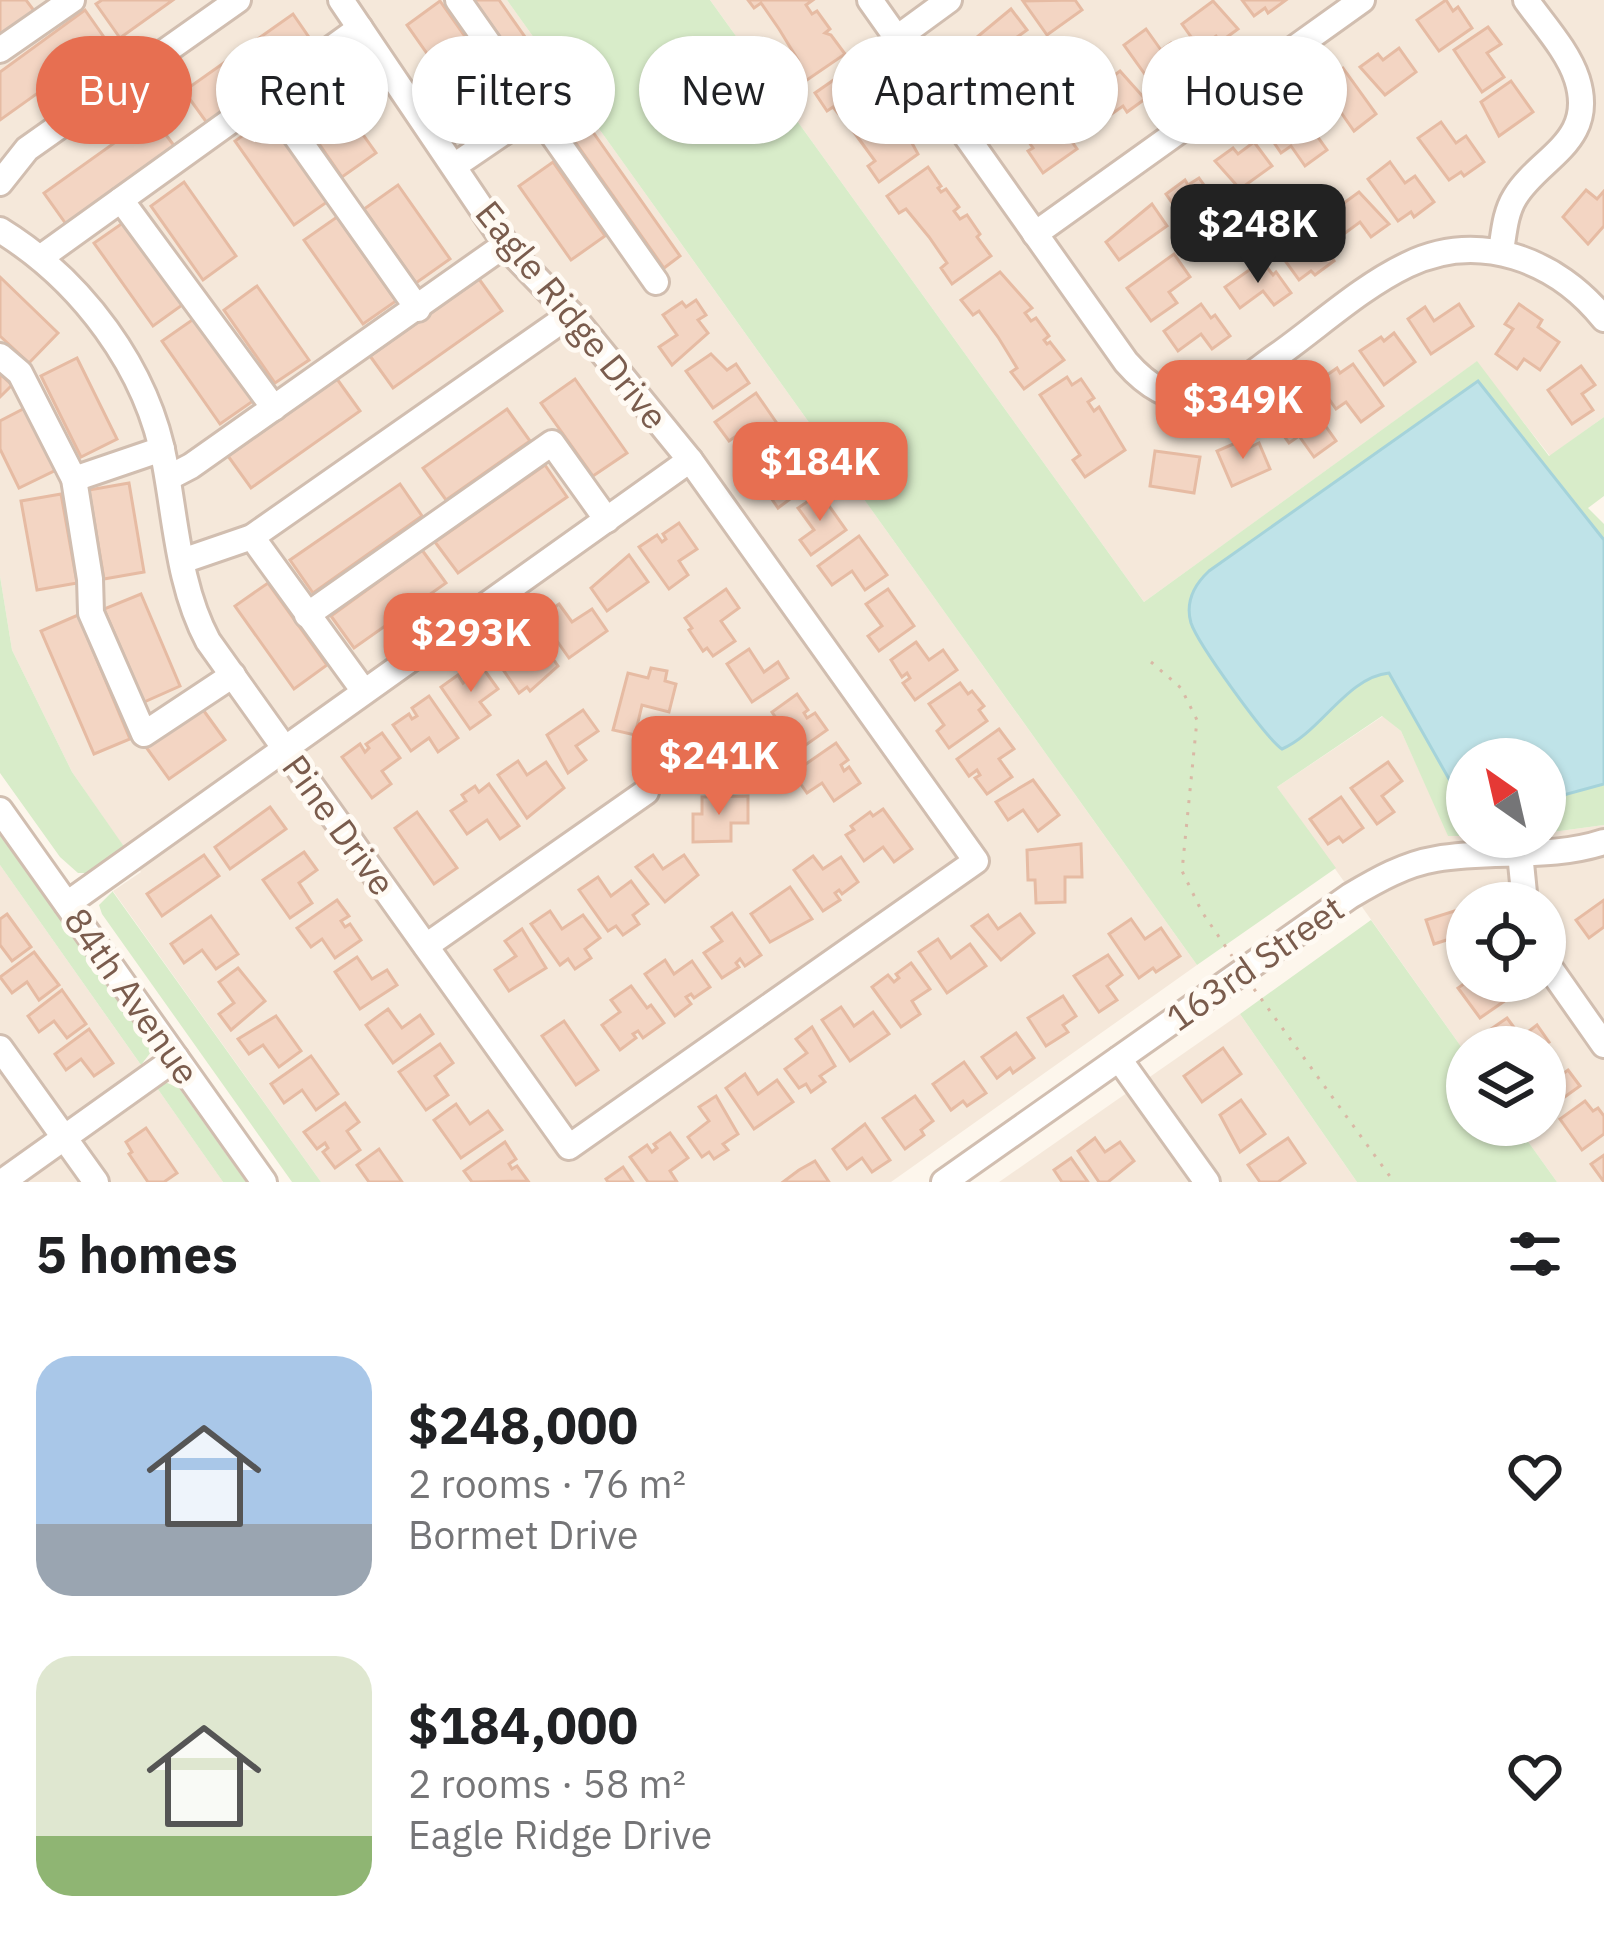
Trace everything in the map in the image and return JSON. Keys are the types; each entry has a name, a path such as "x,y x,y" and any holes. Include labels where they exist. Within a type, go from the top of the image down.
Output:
{"street":[{"path":"0,50 72,0"},
{"name":"Eagle Ridge Drive","path":"341,0 506,244 571,314 690,460 976,861 569,1147"},
{"path":"458,0 483,36"},
{"path":"870,0 896,36"},
{"path":"900,36 949,0"},
{"path":"1035,234 1362,0"},
{"path":"1501,251 1512,201 1567,146 1579,108 1573,69 1526,0"},
{"path":"0,183 27,148 232,2"},
{"path":"349,36 360,28"},
{"path":"40,258 216,132"},
{"path":"302,144 418,308"},
{"path":"454,166 486,144"},
{"path":"558,144 656,282"},
{"path":"972,144 1138,376 1168,395 1204,398 1236,385 1407,265 1462,251 1501,251 1568,281 1604,319"},
{"path":"121,200 274,408"},
{"name":"Pine Drive","path":"0,230 40,258 90,306 130,369 162,449 197,620 569,1147"},
{"path":"168,478 506,244"},
{"path":"182,561 252,537 571,314"},
{"path":"0,356 20,373 33,394 74,479 91,614 144,734 233,675"},
{"path":"307,615 552,443 607,520"},
{"path":"74,479 162,449"},
{"path":"67,904 690,460"},
{"path":"252,537 363,690"},
{"path":"426,946 646,792"},
{"name":"84th Avenue","path":"0,810 264,1182"},
{"name":"163rd Street","path":"1566,850 1604,842"},
{"name":"163rd Street","path":"952,1180 1350,896 1398,871 1452,858"},
{"path":"1566,991 1604,1045"},
{"path":"0,1048 96,1182"},
{"path":"2,1182 176,1058"},
{"path":"1119,1059 1207,1182"}],"path":[{"path":"1150,662 1181,688 1197,720 1182,871 1202,912 1242,971 1394,1182"}],"shaded area":[{"path":"0,0 507,0 533,36 412,36 412,144 610,144 1197,965 891,1182 321,1182 113,891 141,872 72,772 12,650 0,576"},
{"path":"710,0 1604,0 1604,417 1550,456 1476,362 1144,602 808,136 808,36 736,36"},
{"path":"1383,716 1401,731 1446,829 1446,858 1566,858 1566,830 1604,825 1604,1182 1557,1182 1531,1146 1566,1146 1566,1026 1446,1026 1277,787"},
{"path":"0,865 155,1085 223,1182 0,1182"},
{"path":"1240,1014 1357,1182 999,1182"}],"green space":[{"path":"507,0 710,0 736,36 639,36 639,144 808,144 808,136 1144,602 1477,361 1549,456 1604,417 1604,496 1588,508 1604,524 1604,825 1566,830 1566,738 1446,738 1446,832 1401,731 1382,716 1277,787 1336,868 1197,965 610,144 615,144 615,36 533,36"},
{"path":"0,576 12,650 72,772 125,848 87,873 78,873 60,857 0,773"},
{"path":"0,835 148,1043 151,1052 141,1065 0,865"},
{"path":"113,891 321,1182 292,1182 102,914 99,905"},
{"path":"1371,920 1446,1026 1446,1146 1531,1146 1557,1182 1357,1182 1240,1014"},
{"path":"165,1082 179,1088 246,1182 223,1182 155,1085"}],"water":[{"path":"1478,381 1604,540 1604,784 1566,794 1566,738 1446,738 1446,774 1389,673 1360,684 1282,749 1218,669 1191,623 1192,594 1209,571"}],"building":[{"path":"0,0 26,0 35,12 0,37"},
{"path":"102,0 173,0 123,36 96,4"},
{"path":"474,0 499,0 524,36 499,36"},
{"path":"748,0 813,0 806,5 830,29 825,33 832,36 832,63 808,79 808,36 783,36 761,3 754,8"},
{"path":"1075,0 1082,10 1047,35 1023,1"},
{"path":"1242,0 1286,0 1254,16"},
{"path":"1446,0 1453,11 1458,7 1472,28 1439,51 1417,20"},
{"path":"440,1 465,36 415,36 407,25"},
{"path":"1213,1 1238,29 1228,36 1190,36 1182,24"},
{"path":"1011,9 1027,30 1019,36 978,36"},
{"path":"85,10 103,36 49,36"},
{"path":"293,14 308,36 262,36"},
{"path":"1488,27 1501,44 1487,53 1504,77 1482,92 1454,50"},
{"path":"1146,29 1151,36 1142,36 1142,70 1124,45"},
{"path":"36,46 36,94 0,120 0,72"},
{"path":"1399,48 1416,72 1385,95 1360,67 1378,54 1383,60"},
{"path":"216,68 216,117 207,123 192,102 192,85"},
{"path":"1118,72 1142,96 1142,101 1127,112 1123,106 1118,110"},
{"path":"1347,74 1376,114 1354,131 1347,121"},
{"path":"832,81 832,108 827,111 815,93"},
{"path":"1511,81 1533,112 1499,136 1481,102"},
{"path":"1441,122 1456,143 1466,136 1484,162 1449,180 1418,138"},
{"path":"113,144 175,147 66,224 44,193"},
{"path":"237,144 286,144 327,202 294,225"},
{"path":"319,144 370,144 376,153 342,177"},
{"path":"577,144 601,144 680,256 664,268"},
{"path":"863,144 913,144 918,154 879,182 868,166 875,161"},
{"path":"1030,144 1073,144 1077,149 1043,173 1028,151 1033,148"},
{"path":"1256,144 1272,166 1240,189 1215,161 1233,148 1238,154"},
{"path":"1275,144 1323,144 1327,150 1305,166 1291,146 1281,153"},
{"path":"553,162 605,236 571,260 519,186"},
{"path":"1390,162 1405,183 1415,176 1434,202 1414,217 1411,212 1398,221 1368,179"},
{"path":"928,167 941,192 946,189 959,207 954,211 960,219 967,215 991,256 952,284 941,268 947,263 929,237 906,209 899,213 887,196"},
{"path":"1199,178 1219,206 1189,227 1166,194 1185,180 1188,185"},
{"path":"184,182 236,256 203,280 151,206"},
{"path":"398,185 450,259 416,283 364,209"},
{"path":"1586,190 1597,199 1604,191 1604,226 1588,244 1563,217"},
{"path":"1359,192 1389,224 1371,237 1360,222 1337,239 1322,219"},
{"path":"1152,204 1167,226 1119,260 1106,242"},
{"path":"337,217 396,301 363,324 304,240"},
{"path":"127,220 185,303 153,326 94,243"},
{"path":"1291,221 1306,242 1316,235 1334,261 1299,280 1268,237"},
{"path":"1174,254 1190,277 1169,292 1177,303 1151,321 1127,288"},
{"path":"1262,261 1291,293 1274,305 1263,291 1240,308 1225,287"},
{"path":"1000,272 1032,308 1025,313 1031,321 1036,318 1049,336 1044,340 1064,360 1024,389 1011,372 1017,368 998,337 979,311 973,315 961,300"},
{"path":"0,277 58,333 29,363 0,336"},
{"path":"479,279 502,311 393,388 370,356"},
{"path":"257,286 309,360 275,383 224,310"},
{"path":"696,300 706,315 698,320 708,333 672,365 659,347 677,335 663,315 682,302 686,307"},
{"path":"1201,304 1230,336 1212,349 1201,334 1178,351 1164,331"},
{"path":"1459,304 1473,326 1431,354 1408,319 1425,307 1434,321"},
{"path":"1519,304 1542,320 1538,327 1559,342 1540,370 1524,359 1517,369 1496,354 1513,329 1505,324"},
{"path":"195,318 253,401 220,424 162,341"},
{"path":"1394,333 1415,362 1384,385 1360,351"},
{"path":"711,354 727,370 736,364 749,383 713,408 686,371"},
{"path":"77,358 117,439 81,457 41,376"},
{"path":"1353,364 1383,406 1361,422 1346,402 1336,409 1317,382"},
{"path":"1581,366 1595,385 1582,394 1593,410 1572,424 1548,390"},
{"path":"0,374 12,385 0,397"},
{"path":"1067,377 1072,385 1081,379 1094,398 1088,402 1094,411 1099,407 1125,450 1085,477 1073,460 1080,455 1040,395"},
{"path":"337,379 360,411 251,488 228,456"},
{"path":"575,379 627,453 593,476 541,403"},
{"path":"756,393 783,432 761,447 748,428 729,441 715,422"},
{"path":"1306,398 1336,441 1314,457 1299,436 1289,443 1270,417"},
{"path":"25,408 56,470 19,488 0,449 0,421"},
{"path":"507,409 530,441 446,500 423,468"},
{"path":"795,438 811,461 794,473 805,488 778,508 751,469"},
{"path":"1238,442 1242,451 1259,443 1270,469 1232,486 1217,451"},
{"path":"1155,451 1200,457 1194,493 1150,486"},
{"path":"545,465 567,497 458,573 435,542"},
{"path":"129,483 144,572 104,579 89,490"},
{"path":"400,484 422,516 313,593 290,560"},
{"path":"820,493 846,530 811,555 800,540 814,530 798,508"},
{"path":"61,494 77,583 37,590 21,501"},
{"path":"679,523 697,549 679,561 688,575 669,589 639,547 657,535 662,542 663,534"},
{"path":"859,536 887,575 865,590 852,571 832,585 818,566"},
{"path":"422,550 446,583 354,648 331,616"},
{"path":"629,555 648,582 607,611 591,588"},
{"path":"268,583 327,665 294,689 235,606"},
{"path":"726,589 739,608 721,621 735,641 713,656 707,648 703,651 685,618"},
{"path":"888,589 914,626 879,651 868,636 882,626 866,604"},
{"path":"141,594 180,686 144,702 104,609"},
{"path":"559,604 572,622 592,609 607,631 569,658 540,617"},
{"path":"78,615 130,739 94,754 41,631"},
{"path":"529,625 558,666 530,691 527,687 519,693 504,671 523,657 510,638"},
{"path":"916,642 929,660 943,650 957,670 915,700 903,683 910,678 907,673 902,677 891,660"},
{"path":"749,649 764,672 778,662 788,678 752,702 727,664"},
{"path":"480,664 498,689 480,702 490,715 470,729 441,687 458,675 463,683 465,675"},
{"path":"651,668 667,671 665,681 676,684 669,712 642,705 635,735 613,730 628,673 648,678"},
{"path":"960,683 984,706 979,710 987,721 949,748 937,731 944,725 929,704"},
{"path":"797,694 808,710 807,718 815,713 827,730 786,759 772,739 784,730 772,712"},
{"path":"429,696 458,738 438,752 429,738 411,751 393,725 409,714 412,719 417,716 412,708"},
{"path":"201,707 225,740 169,779 146,747"},
{"path":"583,710 598,731 576,746 586,760 568,773 547,735"},
{"path":"699,721 728,763 703,781 673,740"},
{"path":"999,729 1014,749 999,759 1012,777 987,794 975,778 980,775 977,770 969,776 957,759"},
{"path":"382,733 400,758 382,771 391,784 372,798 342,757 360,744 365,752 366,744"},
{"path":"836,743 848,760 841,765 844,771 849,767 860,783 834,801 822,783 807,793 793,773"},
{"path":"518,761 527,775 546,762 564,788 527,818 498,775"},
{"path":"1388,762 1402,781 1382,796 1394,812 1377,824 1351,788"},
{"path":"1033,780 1059,815 1038,831 1023,810 1008,820 996,802"},
{"path":"489,784 519,826 500,839 487,820 467,834 451,811 466,801 462,795 475,786 479,792"},
{"path":"748,796 748,823 731,823 731,841 693,842 693,814 702,814 702,797"},
{"path":"1341,797 1363,828 1343,842 1339,837 1328,844 1310,819"},
{"path":"270,807 286,829 230,869 215,847"},
{"path":"883,809 912,849 894,862 883,847 864,861 846,835 870,812 873,816"},
{"path":"417,812 457,868 434,884 395,828"},
{"path":"1081,844 1082,877 1065,877 1065,902 1036,903 1035,880 1028,880 1027,850"},
{"path":"304,852 317,870 299,883 312,903 290,918 263,880"},
{"path":"204,855 219,876 162,916 147,894"},
{"path":"653,855 663,869 684,855 698,875 665,902 636,867"},
{"path":"813,856 823,869 841,857 858,882 842,894 835,893 840,900 823,911 794,870"},
{"path":"598,877 611,896 631,881 648,904 633,915 639,924 623,935 616,926 608,931 579,890"},
{"path":"790,887 812,919 770,942 751,914"},
{"path":"337,900 349,916 341,921 345,927 350,924 361,940 335,958 322,939 311,947 297,928"},
{"path":"1604,900 1604,927 1589,938 1576,920"},
{"path":"550,911 562,929 583,915 600,938 585,949 591,958 575,969 568,959 560,965 531,924"},
{"path":"732,913 761,955 745,966 740,959 739,967 722,978 704,953 722,941 712,927"},
{"path":"7,914 31,947 12,961 0,945 0,919"},
{"path":"1020,914 1034,933 1001,960 972,926 988,915 998,929"},
{"path":"1446,914 1446,940 1434,944 1426,920"},
{"path":"211,916 238,954 216,969 202,950 184,963 171,944"},
{"path":"1131,919 1145,939 1161,928 1180,956 1139,978 1109,934"},
{"path":"522,929 546,968 509,991 495,970 516,956 505,941"},
{"path":"938,939 951,958 970,944 986,966 947,993 919,952"},
{"path":"34,952 59,985 39,1000 27,982 12,993 0,977"},
{"path":"1108,955 1122,975 1107,986 1117,1000 1099,1012 1074,976"},
{"path":"357,957 372,979 387,970 397,985 360,1009 335,972"},
{"path":"665,960 674,974 692,961 710,987 694,998 686,997 691,1004 675,1016 645,974"},
{"path":"911,963 930,989 912,1001 920,1014 901,1027 872,987 888,975 894,982 899,978 896,974"},
{"path":"238,968 265,1001 231,1030 219,1014 234,1003 219,982"},
{"path":"631,986 664,1023 643,1038 638,1031 633,1034 636,1038 620,1050 602,1025 620,1012 611,1000"},
{"path":"62,990 86,1024 67,1038 54,1021 39,1032 28,1016"},
{"path":"1063,996 1076,1016 1063,1025 1068,1032 1046,1046 1028,1018"},
{"path":"1468,1002 1503,1002 1480,1018"},
{"path":"841,1007 854,1026 873,1012 889,1034 850,1061 822,1020"},
{"path":"388,1009 402,1028 420,1015 433,1034 393,1063 366,1025"},
{"path":"276,1016 301,1051 279,1067 263,1045 249,1054 238,1039"},
{"path":"564,1021 598,1070 576,1085 542,1036"},
{"path":"812,1027 835,1066 820,1076 825,1082 811,1092 806,1084 799,1088 785,1069 807,1053 796,1039"},
{"path":"89,1029 113,1063 94,1076 81,1059 66,1070 55,1054"},
{"path":"1016,1033 1034,1058 997,1078 982,1057"},
{"path":"440,1044 453,1063 435,1076 448,1095 426,1110 399,1072"},
{"path":"1223,1048 1241,1074 1202,1102 1184,1076"},
{"path":"311,1056 338,1094 316,1110 302,1090 284,1103 271,1084"},
{"path":"964,1062 986,1093 951,1110 933,1084"},
{"path":"1566,1072 1580,1086 1566,1096"},
{"path":"745,1074 758,1094 777,1080 793,1102 754,1129 726,1088"},
{"path":"716,1096 738,1134 723,1144 728,1150 714,1159 709,1152 702,1157 688,1137 709,1121 699,1107"},
{"path":"915,1096 933,1121 905,1149 883,1118"},
{"path":"1241,1100 1265,1134 1240,1152 1220,1115"},
{"path":"1585,1101 1604,1116 1604,1134 1582,1150 1566,1127 1566,1115"},
{"path":"345,1103 359,1122 347,1131 360,1150 335,1168 323,1152 328,1148 325,1143 317,1149 304,1132"},
{"path":"456,1104 470,1124 488,1111 502,1130 461,1158 434,1120"},
{"path":"865,1124 890,1160 872,1172 862,1158 847,1169 833,1149"},
{"path":"146,1128 177,1173 164,1182 148,1182 129,1154 126,1142"},
{"path":"670,1133 688,1158 670,1171 677,1182 648,1182 630,1157 647,1145 652,1152 657,1148 654,1144"},
{"path":"1095,1138 1105,1152 1120,1142 1134,1161 1108,1182 1099,1182 1078,1151"},
{"path":"1288,1138 1305,1163 1278,1182 1260,1182 1248,1165"},
{"path":"505,1142 516,1159 509,1164 512,1169 517,1166 528,1181 472,1182 464,1171"},
{"path":"379,1149 402,1182 369,1182 357,1165"},
{"path":"1604,1155 1604,1182 1591,1164"},
{"path":"1071,1158 1088,1182 1062,1182 1054,1170"},
{"path":"815,1161 829,1182 783,1182 799,1170"},
{"path":"623,1167 633,1182 608,1182 606,1179"}]}
